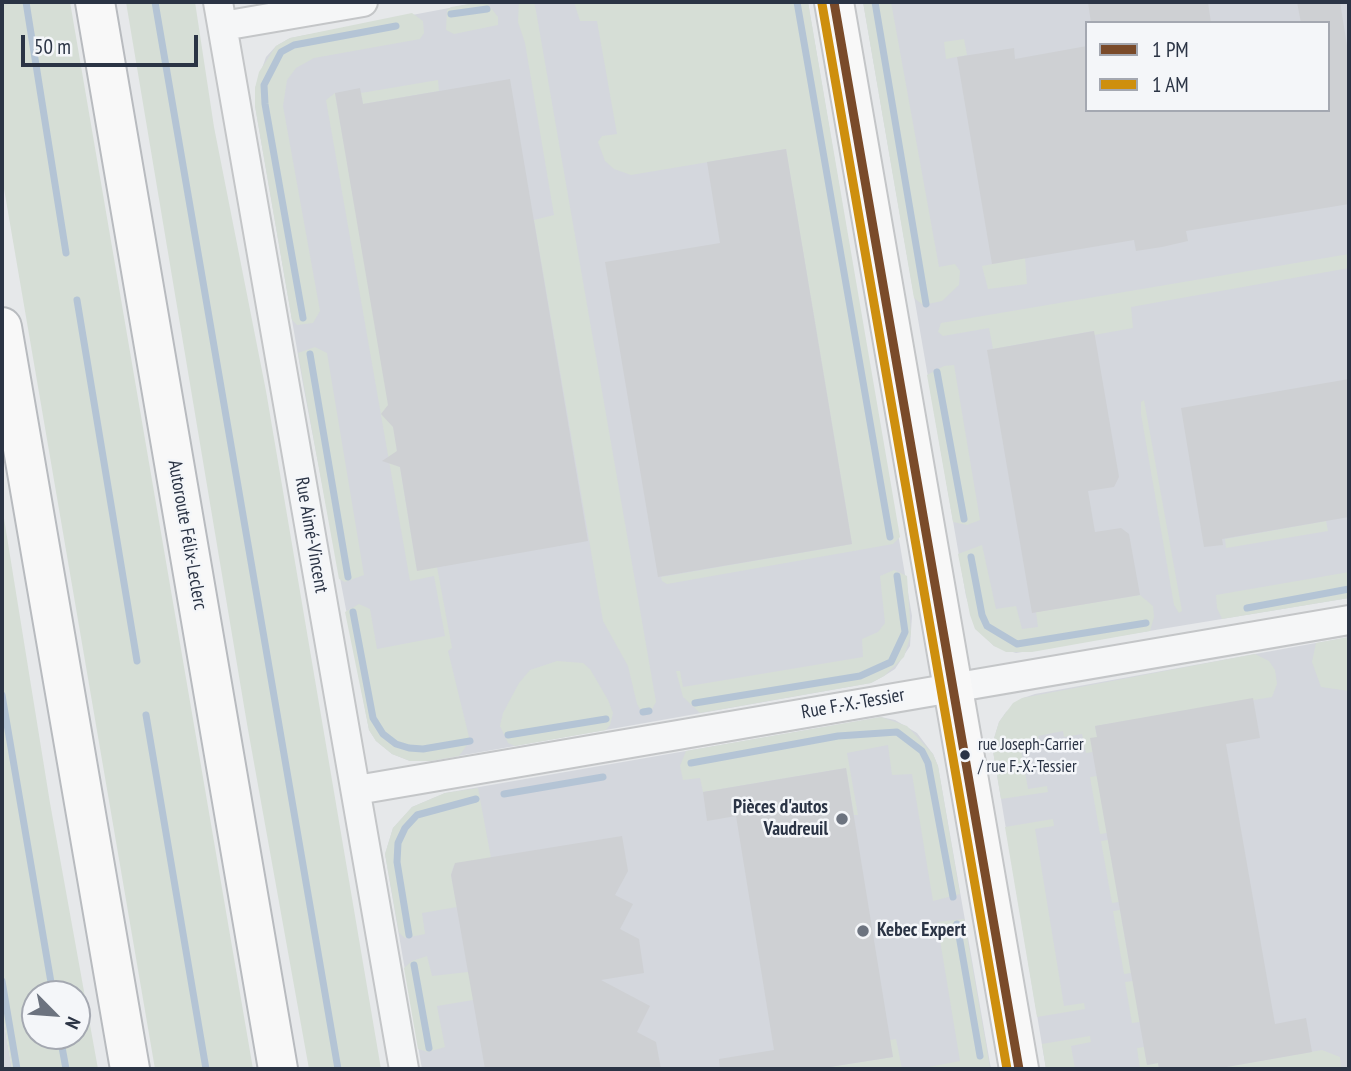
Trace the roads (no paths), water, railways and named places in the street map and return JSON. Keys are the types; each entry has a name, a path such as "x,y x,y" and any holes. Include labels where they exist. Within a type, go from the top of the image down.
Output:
{"main road":[{"name":"Autoroute Félix-Leclerc","path":"95,2 278,1069"},
{"path":"834,2 1019,1069"},
{"path":"2,327 130,1069"}],"street":[{"path":"220,14 363,2"},
{"name":"Rue Aimé-Vincent","path":"220,14 404,1069"},
{"name":"Rue F.-X.-Tessier","path":"357,790 1349,620"}],"waterway":[{"path":"26,2 66,253"},
{"path":"155,2 338,1069"},
{"path":"797,2 890,537"},
{"path":"875,2 926,304"},
{"path":"451,14 487,9"},
{"path":"303,318 265,104 264,85 281,52 294,45 396,26"},
{"path":"77,300 137,661"},
{"path":"310,354 348,577"},
{"path":"937,372 964,519"},
{"path":"971,557 982,615 987,626 1017,644 1146,623"},
{"path":"695,703 860,676 891,662 905,632 897,576"},
{"path":"1247,608 1349,589"},
{"path":"353,612 373,718 383,734 396,744 409,748 423,749 470,741"},
{"path":"2,695 51,980"},
{"path":"643,712 649,711"},
{"path":"146,715 206,1069"},
{"path":"508,735 606,719"},
{"path":"691,763 838,736 897,732 922,751 928,763 953,897"},
{"path":"504,794 603,777"},
{"path":"409,935 397,862 398,843 405,828 417,815 476,799"},
{"path":"957,924 980,1056"},
{"path":"414,965 429,1048"},
{"path":"2,981 17,1069"},
{"path":"63,1050 66,1069"}],"place":[{"name":"rue Joseph-Carrier / rue F.-X.-Tessier","path":"965,755"},
{"name":"Pièces d'autos Vaudreuil","path":"842,819"},
{"name":"Kebec Expert","path":"863,931"}]}
